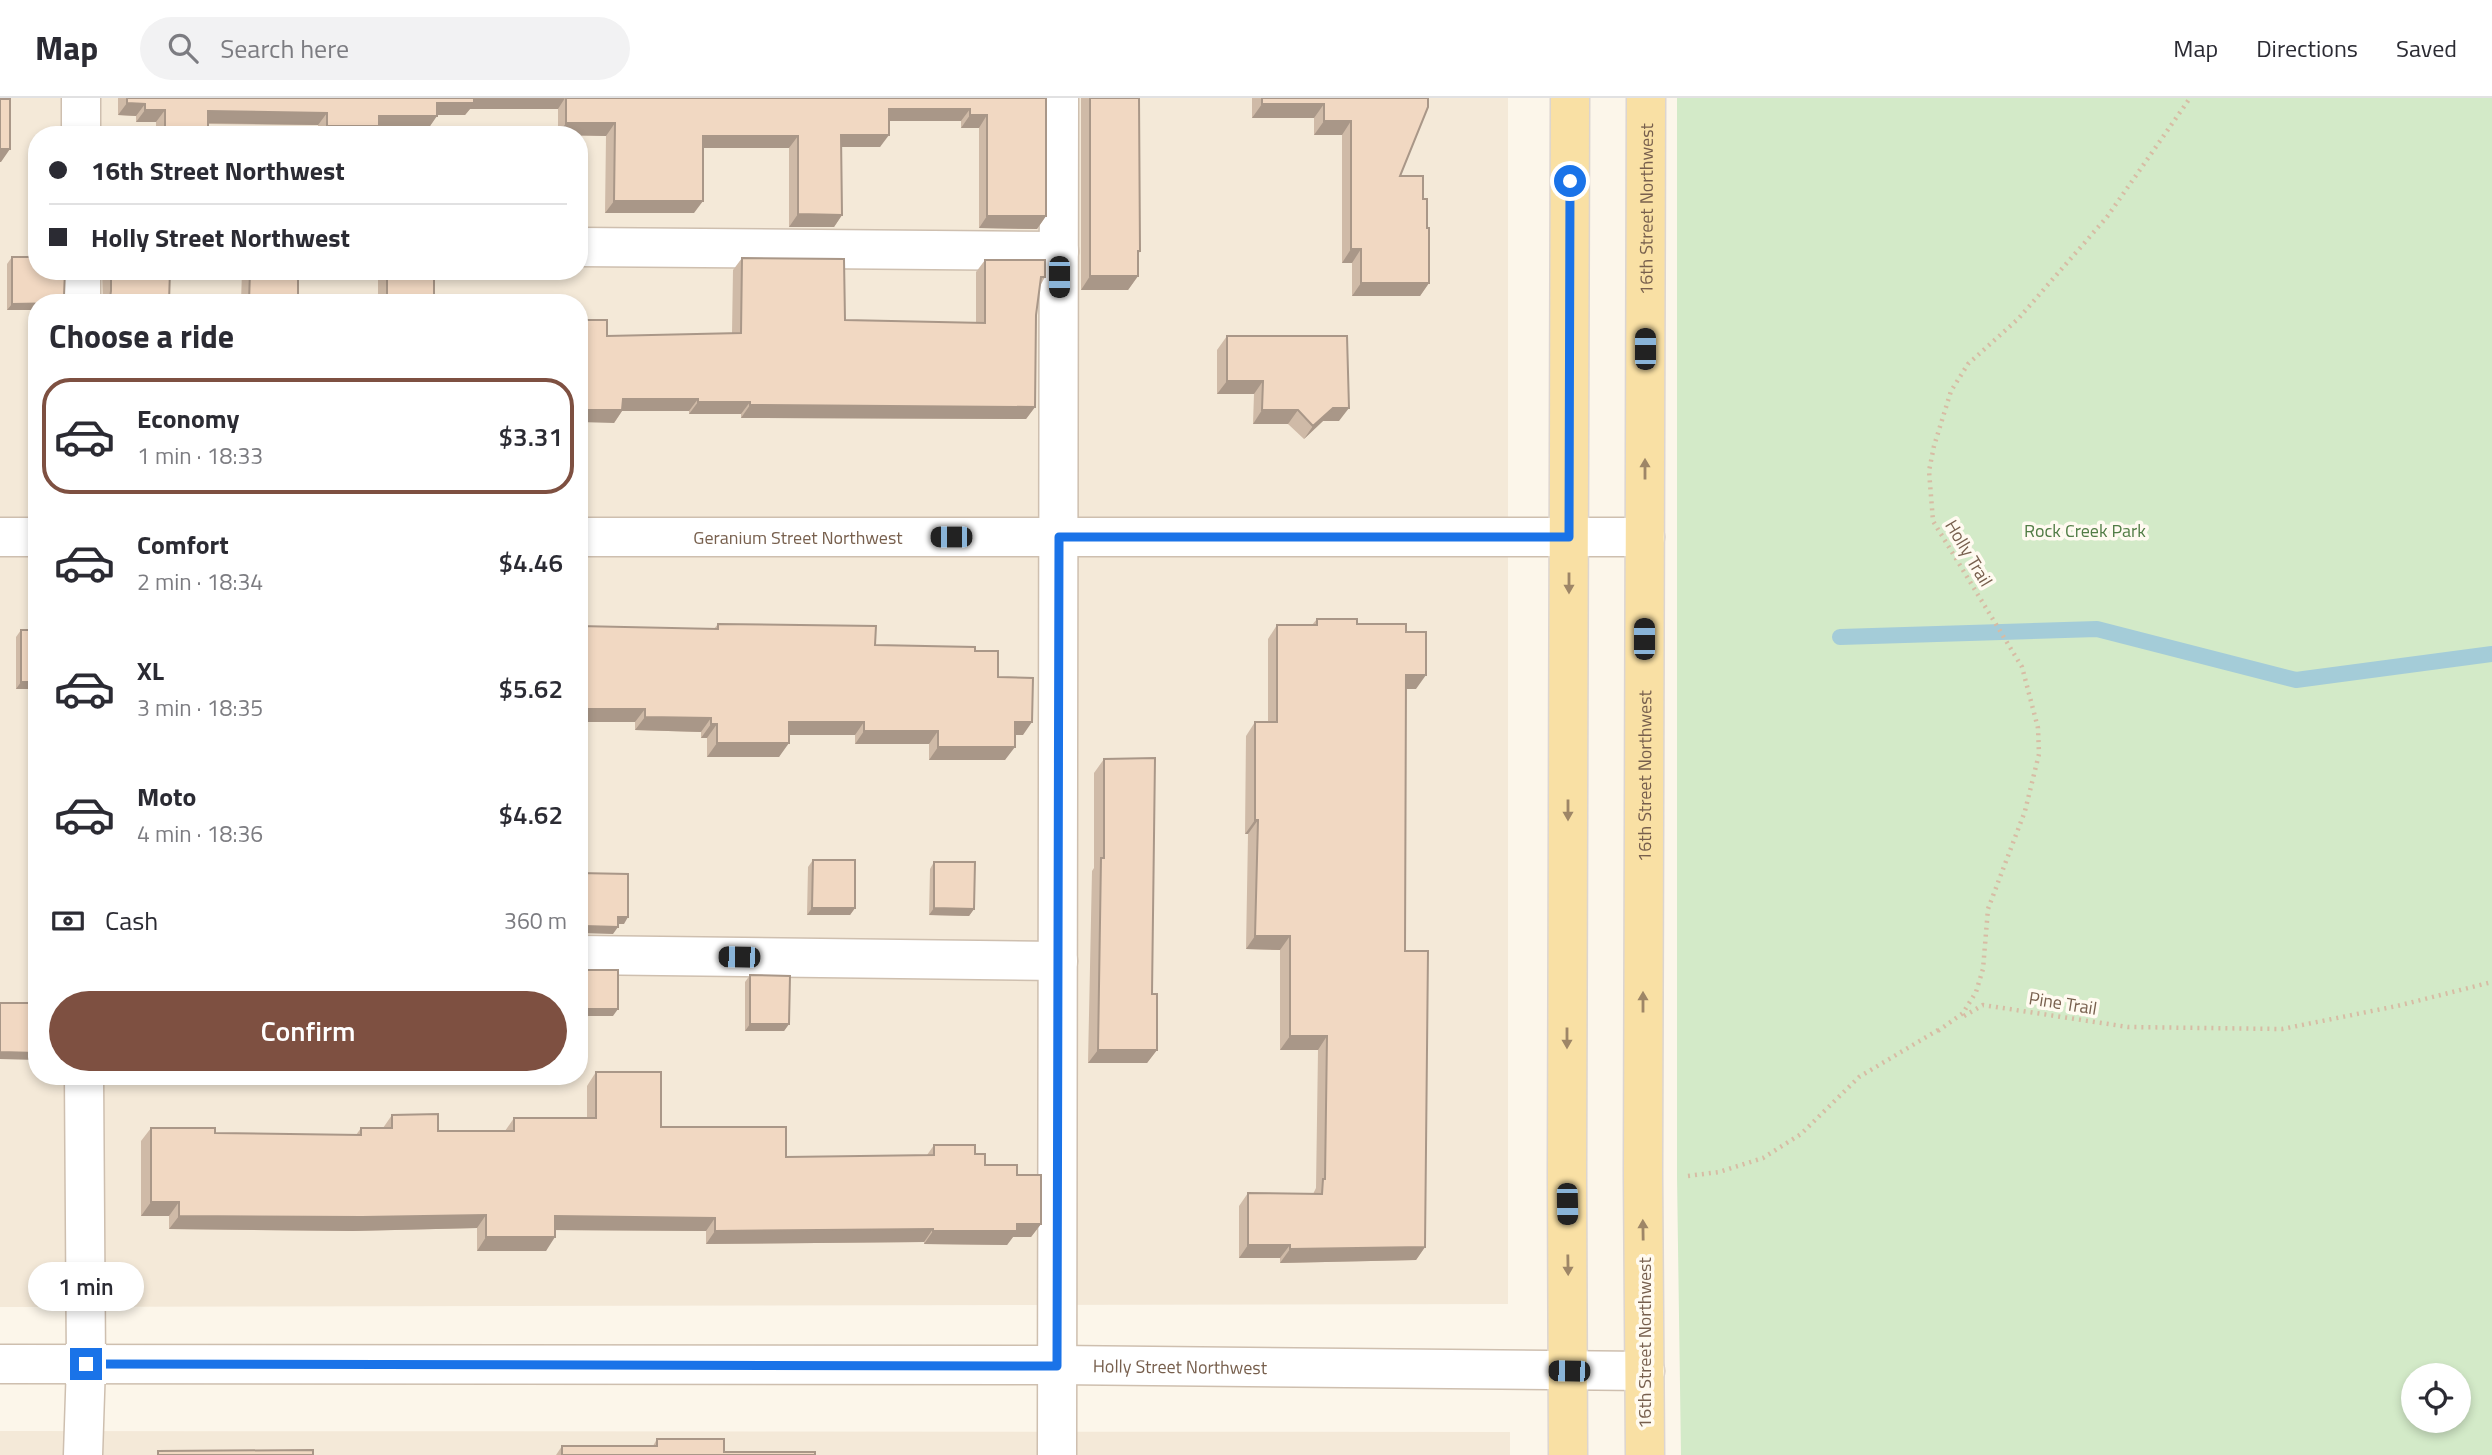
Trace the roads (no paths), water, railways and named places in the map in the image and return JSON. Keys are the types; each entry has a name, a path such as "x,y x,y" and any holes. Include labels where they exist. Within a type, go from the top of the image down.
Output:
{"main road":[{"path":"1569,1455 1567,1176 1570,98"},
{"name":"16th Street Northwest","path":"1645,1455 1643,1175 1646,98"}],"street":[{"path":"81,98 81,126"},
{"path":"1057,1455 1059,98"},
{"path":"588,247 1059,251"},
{"path":"0,537 28,537"},
{"name":"Geranium Street Northwest","path":"588,537 1644,537"},
{"path":"588,955 1058,961"},
{"path":"83,1455 86,1364 85,1085"},
{"name":"Holly Street Northwest","path":"0,1364 1057,1366 1645,1371"}],"waterway":[{"path":"1840,637 2097,629 2296,680 2492,654"}],"park label":[{"name":"Rock Creek Park","path":"2085,530"}]}
